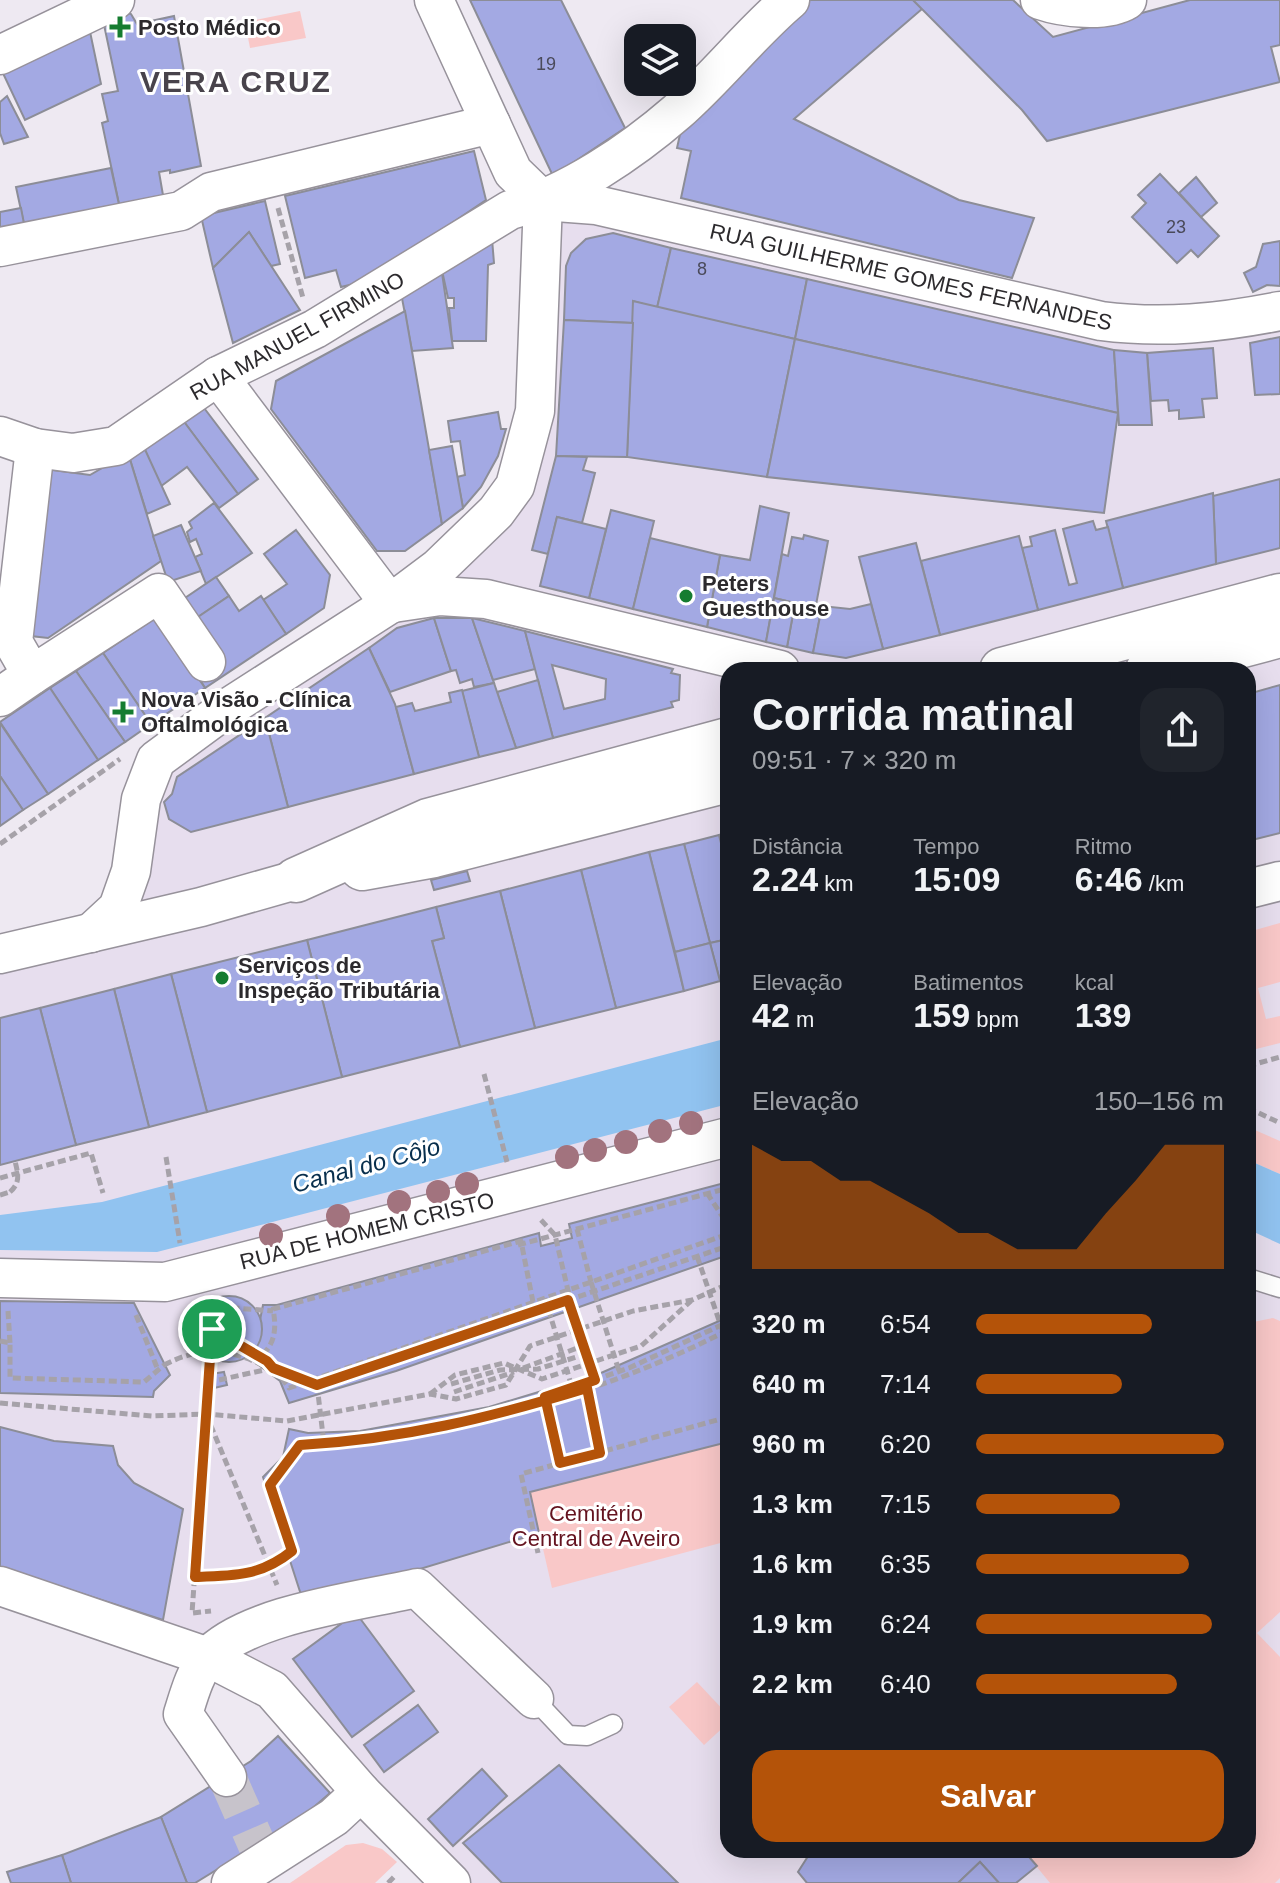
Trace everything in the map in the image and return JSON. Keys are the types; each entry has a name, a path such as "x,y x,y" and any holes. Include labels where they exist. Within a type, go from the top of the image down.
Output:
{"main road":[{"path":"1032,662 1280,596"},
{"path":"1178,662 1280,635"},
{"path":"296,880 428,821 720,742"},
{"path":"296,880 434,855 720,782"}],"street":[{"path":"0,55 115,0"},
{"path":"91,933 118,908 131,871 141,799 156,760 220,682 390,604 447,560 496,512 515,486 535,411 543,201 513,172 434,0"},
{"path":"543,201 605,164 677,112 790,0"},
{"path":"1040,0 1057,6 1109,6 1127,0"},
{"path":"0,247 181,211 211,192 491,124"},
{"name":"RUA GUILHERME GOMES FERNANDES","path":"543,201 596,205 1101,321 1150,327 1215,324 1280,311"},
{"name":"RUA MANUEL FIRMINO","path":"18,442 73,453 116,446 218,376 315,329 510,210 543,201"},
{"path":"218,376 390,604"},
{"path":"18,442 13,642 32,675"},
{"path":"0,697 159,593 220,682"},
{"path":"390,604 440,596 486,599 747,662"},
{"path":"0,954 296,880"},
{"path":"1256,887 1280,881"},
{"name":"RUA DE HOMEM CRISTO","path":"0,1278 165,1282 188,1265 515,1193 720,1139"},
{"path":"0,1586 208,1657 272,1690 361,1792 451,1883"},
{"path":"227,1777 183,1714 193,1685 208,1657 251,1626 417,1588 534,1699"},
{"path":"231,1883 263,1850 334,1817 361,1792"}],"lane":[{"path":"1256,1280 1280,1288"},
{"path":"534,1699 568,1735 587,1736 613,1724"}],"path":[{"path":"277,204 298,285 315,329"},
{"path":"0,844 124,755"},
{"path":"1256,1064 1280,1057"},
{"path":"484,1074 515,1193"},
{"path":"1256,1112 1280,1123"},
{"path":"0,1178 91,1153 103,1193"},
{"path":"166,1157 188,1265 212,1329 192,1613"},
{"path":"0,1195 17,1186 15,1161"},
{"path":"235,1308 273,1311 720,1190"},
{"path":"619,1371 577,1226 706,1192 720,1213"},
{"path":"533,1302 521,1241 273,1309 276,1326 269,1350 256,1360 281,1377 289,1388 720,1237"},
{"path":"557,1242 569,1300 595,1380"},
{"path":"24,1310 8,1310 10,1378 144,1382 161,1367 197,1351 215,1350 232,1352 317,1385 720,1249"},
{"path":"697,1256 720,1315"},
{"path":"0,1403 152,1416 206,1414 287,1421 430,1394 456,1399 506,1385 519,1369 530,1346 633,1311 692,1300 720,1288"},
{"path":"545,1298 572,1387"},
{"path":"430,1394 455,1375 504,1363 542,1379 641,1346 692,1300"},
{"path":"135,1313 161,1367"},
{"path":"560,1463 545,1397 619,1371 720,1326"},
{"path":"212,1329 267,1361 273,1368"},
{"path":"195,1577 229,1576 270,1569 292,1551 270,1485 300,1445 364,1442 483,1420 629,1375 720,1334"},
{"path":"0,1341 10,1343"},
{"path":"454,1392 583,1346"},
{"path":"451,1384 500,1370 538,1369 586,1354"},
{"path":"219,1380 273,1368"},
{"path":"317,1385 324,1444"},
{"path":"587,1388 600,1453"},
{"path":"206,1414 282,1598"},
{"path":"538,1553 521,1474 720,1419"}],"shaded area":[{"path":"543,201 1101,321 1280,311 1280,1883 451,1883 272,1690 0,1586 0,951 91,933 156,760 515,486"}],"green space":[{"path":"300,11 306,38 250,48 245,22"},
{"path":"1280,923 1280,982 1258,988 1266,1019 1280,1016 1280,1043 1256,1049 1256,930"},
{"path":"1256,1130 1280,1141 1280,1174 1256,1164"},
{"path":"1273,1318 1280,1321 1280,1612 1257,1633 1280,1657 1280,1878 1275,1883 1050,1883 1030,1858 1256,1858 1256,1321"},
{"name":"Cemitério Central de Aveiro","path":"720,1444 720,1543 552,1588 530,1492"},
{"path":"697,1682 720,1706 720,1730 704,1745 669,1707"},
{"path":"363,1843 382,1849 397,1862 375,1883 290,1883 346,1845"}],"water":[{"name":"Canal do Côjo","path":"720,1040 720,1106 157,1252 0,1250 0,1215 102,1202"},
{"path":"1256,1164 1280,1174 1280,1244 1256,1233"}],"building":[{"path":"470,0 561,0 625,128 553,176"},
{"path":"805,0 913,0 922,9 794,119 959,200 1034,218 1012,278 681,198 691,151 677,148 683,121"},
{"path":"913,0 1013,0 1053,37 1190,0 1280,0 1280,45 1271,47 1280,82 1047,141 1022,110"},
{"path":"121,11 131,14 137,24 174,16 201,166 170,173 170,170 159,172 164,201 120,209 102,123 108,121 102,94 118,91 103,20"},
{"path":"89,27 101,84 25,120 1,69"},
{"path":"7,96 28,137 4,144 0,133 0,102"},
{"path":"474,151 486,200 366,281 341,287 336,270 305,278 285,196"},
{"path":"111,168 120,209 25,229 16,187"},
{"path":"1160,174 1219,236 1198,257 1191,250 1177,263 1132,217 1146,203 1138,195"},
{"path":"1196,177 1217,203 1201,217 1179,193"},
{"path":"265,201 280,264 271,266 249,232 213,268 201,216"},
{"path":"21,208 25,229 0,234 0,212"},
{"path":"249,232 300,310 233,343 213,268"},
{"path":"613,233 671,248 657,308 633,301 633,323 564,320 566,266 571,253 586,239"},
{"path":"492,239 494,263 488,265 486,341 452,341 449,308 454,308 454,298 448,298 441,266"},
{"path":"1280,241 1280,286 1267,285 1253,292 1244,273 1256,267 1263,244"},
{"path":"671,248 807,279 795,339 657,308"},
{"path":"441,266 453,348 412,351 401,293"},
{"path":"807,279 1114,350 1118,413 795,339"},
{"path":"633,301 795,339 767,477 627,457"},
{"path":"405,311 442,524 405,551 377,551 271,409 276,381"},
{"path":"564,320 633,323 627,457 556,456"},
{"path":"1280,337 1280,394 1255,395 1250,343"},
{"path":"795,339 1118,413 1104,513 767,477"},
{"path":"1213,348 1217,398 1202,399 1204,417 1179,419 1179,410 1169,411 1168,400 1151,401 1147,353"},
{"path":"1114,350 1147,353 1152,425 1119,425"},
{"path":"198,400 258,479 238,494 179,415"},
{"path":"498,412 501,429 506,429 498,456 481,487 463,508 457,477 465,475 460,441 451,442 448,421"},
{"path":"179,415 238,494 219,508 187,467 160,487 142,443"},
{"path":"142,443 170,504 147,514 128,453"},
{"path":"452,446 463,508 442,524 429,450"},
{"path":"128,453 161,561 48,638 22,635 45,469 90,475"},
{"path":"556,456 587,457 583,470 595,473 582,523 557,517 548,554 532,550"},
{"path":"1280,479 1280,548 1216,564 1213,496"},
{"path":"1213,493 1216,564 1123,588 1106,521"},
{"path":"214,503 252,553 206,584 195,557 202,554 196,539 190,542 187,532 192,528 189,522"},
{"path":"760,506 789,513 766,642 707,627 720,555 750,560"},
{"path":"611,510 654,521 633,609 589,598"},
{"path":"557,517 606,529 589,598 540,586"},
{"path":"1093,521 1096,530 1108,527 1123,588 1038,610 1022,548 1032,546 1030,537 1055,530 1069,585 1077,583 1063,529"},
{"path":"181,525 201,571 168,582 153,536"},
{"path":"296,530 330,575 324,608 286,634 263,600 287,584 264,554"},
{"path":"804,535 828,541 816,605 822,606 813,653 787,647 795,603 774,598 782,554 788,556 792,537 803,539"},
{"path":"1019,536 1038,610 940,635 921,561"},
{"path":"650,538 720,555 707,627 633,609"},
{"path":"916,543 940,635 883,649 859,557"},
{"path":"216,577 229,596 195,619 182,600"},
{"path":"229,596 239,611 261,596 286,634 205,688 194,670 195,619"},
{"path":"774,598 795,603 787,647 766,642"},
{"path":"871,604 883,649 846,658 813,653 822,606 850,609"},
{"path":"157,617 205,688 151,724 103,653"},
{"path":"434,618 451,671 390,692 369,648 397,628"},
{"path":"434,618 472,618 494,683 474,687 472,679 460,683 456,670 451,671"},
{"path":"472,618 525,631 535,669 493,680"},
{"path":"525,631 673,669 671,673 680,675 679,700 671,702 673,707 553,738","holes":["552,665 606,679 605,699 564,709"]},
{"path":"369,648 395,704 414,774 288,807 265,718"},
{"path":"103,653 151,724 125,742 76,671"},
{"path":"76,671 125,742 98,760 50,688"},
{"path":"538,680 553,738 516,748 497,692"},
{"path":"494,683 516,748 479,757 462,691"},
{"path":"1280,685 1280,833 1256,839 1256,692"},
{"path":"50,688 98,760 48,794 0,722"},
{"path":"462,690 479,757 414,774 396,707 412,703 415,711 451,702 449,693"},
{"path":"265,718 288,807 191,832 169,819 164,802 172,794 177,777"},
{"path":"0,723 48,794 23,810 0,776"},
{"path":"0,776 23,810 0,826"},
{"path":"719,835 720,941 710,943 684,844"},
{"path":"684,844 710,943 675,952 649,852"},
{"path":"649,852 684,991 616,1008 581,870"},
{"path":"581,870 616,1008 535,1028 500,891"},
{"path":"467,871 470,881 434,890 431,880"},
{"path":"500,891 535,1028 460,1047 432,941 444,938 436,907"},
{"path":"436,907 444,938 432,941 460,1047 342,1077 307,940"},
{"path":"307,940 342,1077 207,1112 171,974"},
{"path":"720,941 720,981 710,943"},
{"path":"710,943 720,981 684,991 675,952"},
{"path":"171,974 207,1112 149,1127 114,989"},
{"path":"114,989 149,1127 76,1145 40,1008"},
{"path":"40,1008 76,1145 0,1165 0,1018"},
{"path":"720,1184 720,1258 396,1371 289,1403 280,1381 252,1360 263,1305 277,1305 539,1233 541,1246 557,1242 572,1238 569,1224"},
{"path":"229,1296 252,1306 262,1329 252,1352 229,1362 206,1352 196,1329 206,1306"},
{"path":"0,1301 134,1303 170,1375 154,1391 153,1397 0,1393"},
{"path":"720,1321 720,1444 530,1492 539,1533 304,1604 263,1477 283,1457 289,1429 308,1433 360,1431 489,1407 601,1373"},
{"path":"224,1372 227,1385 214,1388 211,1374"},
{"path":"0,1427 54,1441 113,1446 118,1465 134,1483 183,1509 163,1620 0,1567"},
{"path":"356,1613 414,1691 352,1737 293,1659"},
{"path":"418,1705 438,1732 384,1772 364,1745"},
{"path":"278,1736 330,1793 307,1813 257,1845 195,1883 187,1883 161,1817 251,1761"},
{"path":"559,1765 678,1883 502,1883 463,1843"},
{"path":"482,1769 507,1796 453,1846 428,1819"},
{"path":"161,1817 187,1883 71,1883 62,1855"},
{"path":"62,1855 71,1883 11,1883 7,1872"},
{"path":"807,1858 1030,1858 1037,1866 1016,1883 999,1883 980,1862 958,1883 807,1883 798,1872"},
{"path":"980,1862 999,1883 958,1883"}],"tunnel":[{"path":"227,1777 257,1845"}],"place":[{"name":"Posto Médico","path":"120,27"},
{"name":"Peters Guesthouse","path":"686,596"},
{"name":"Nova Visão - Clínica Oftalmológica","path":"123,712"},
{"name":"Serviços de Inspeção Tributária","path":"222,978"}],"district":[{"name":"VERA CRUZ","path":"236,81"}],"route":[{"path":"212,1329 195,1577 229,1576 270,1569 292,1551 270,1485 300,1445 364,1442 483,1420 587,1388 600,1453 560,1463 545,1397 595,1380 568,1300 317,1385 273,1368 267,1361 212,1329"}]}
